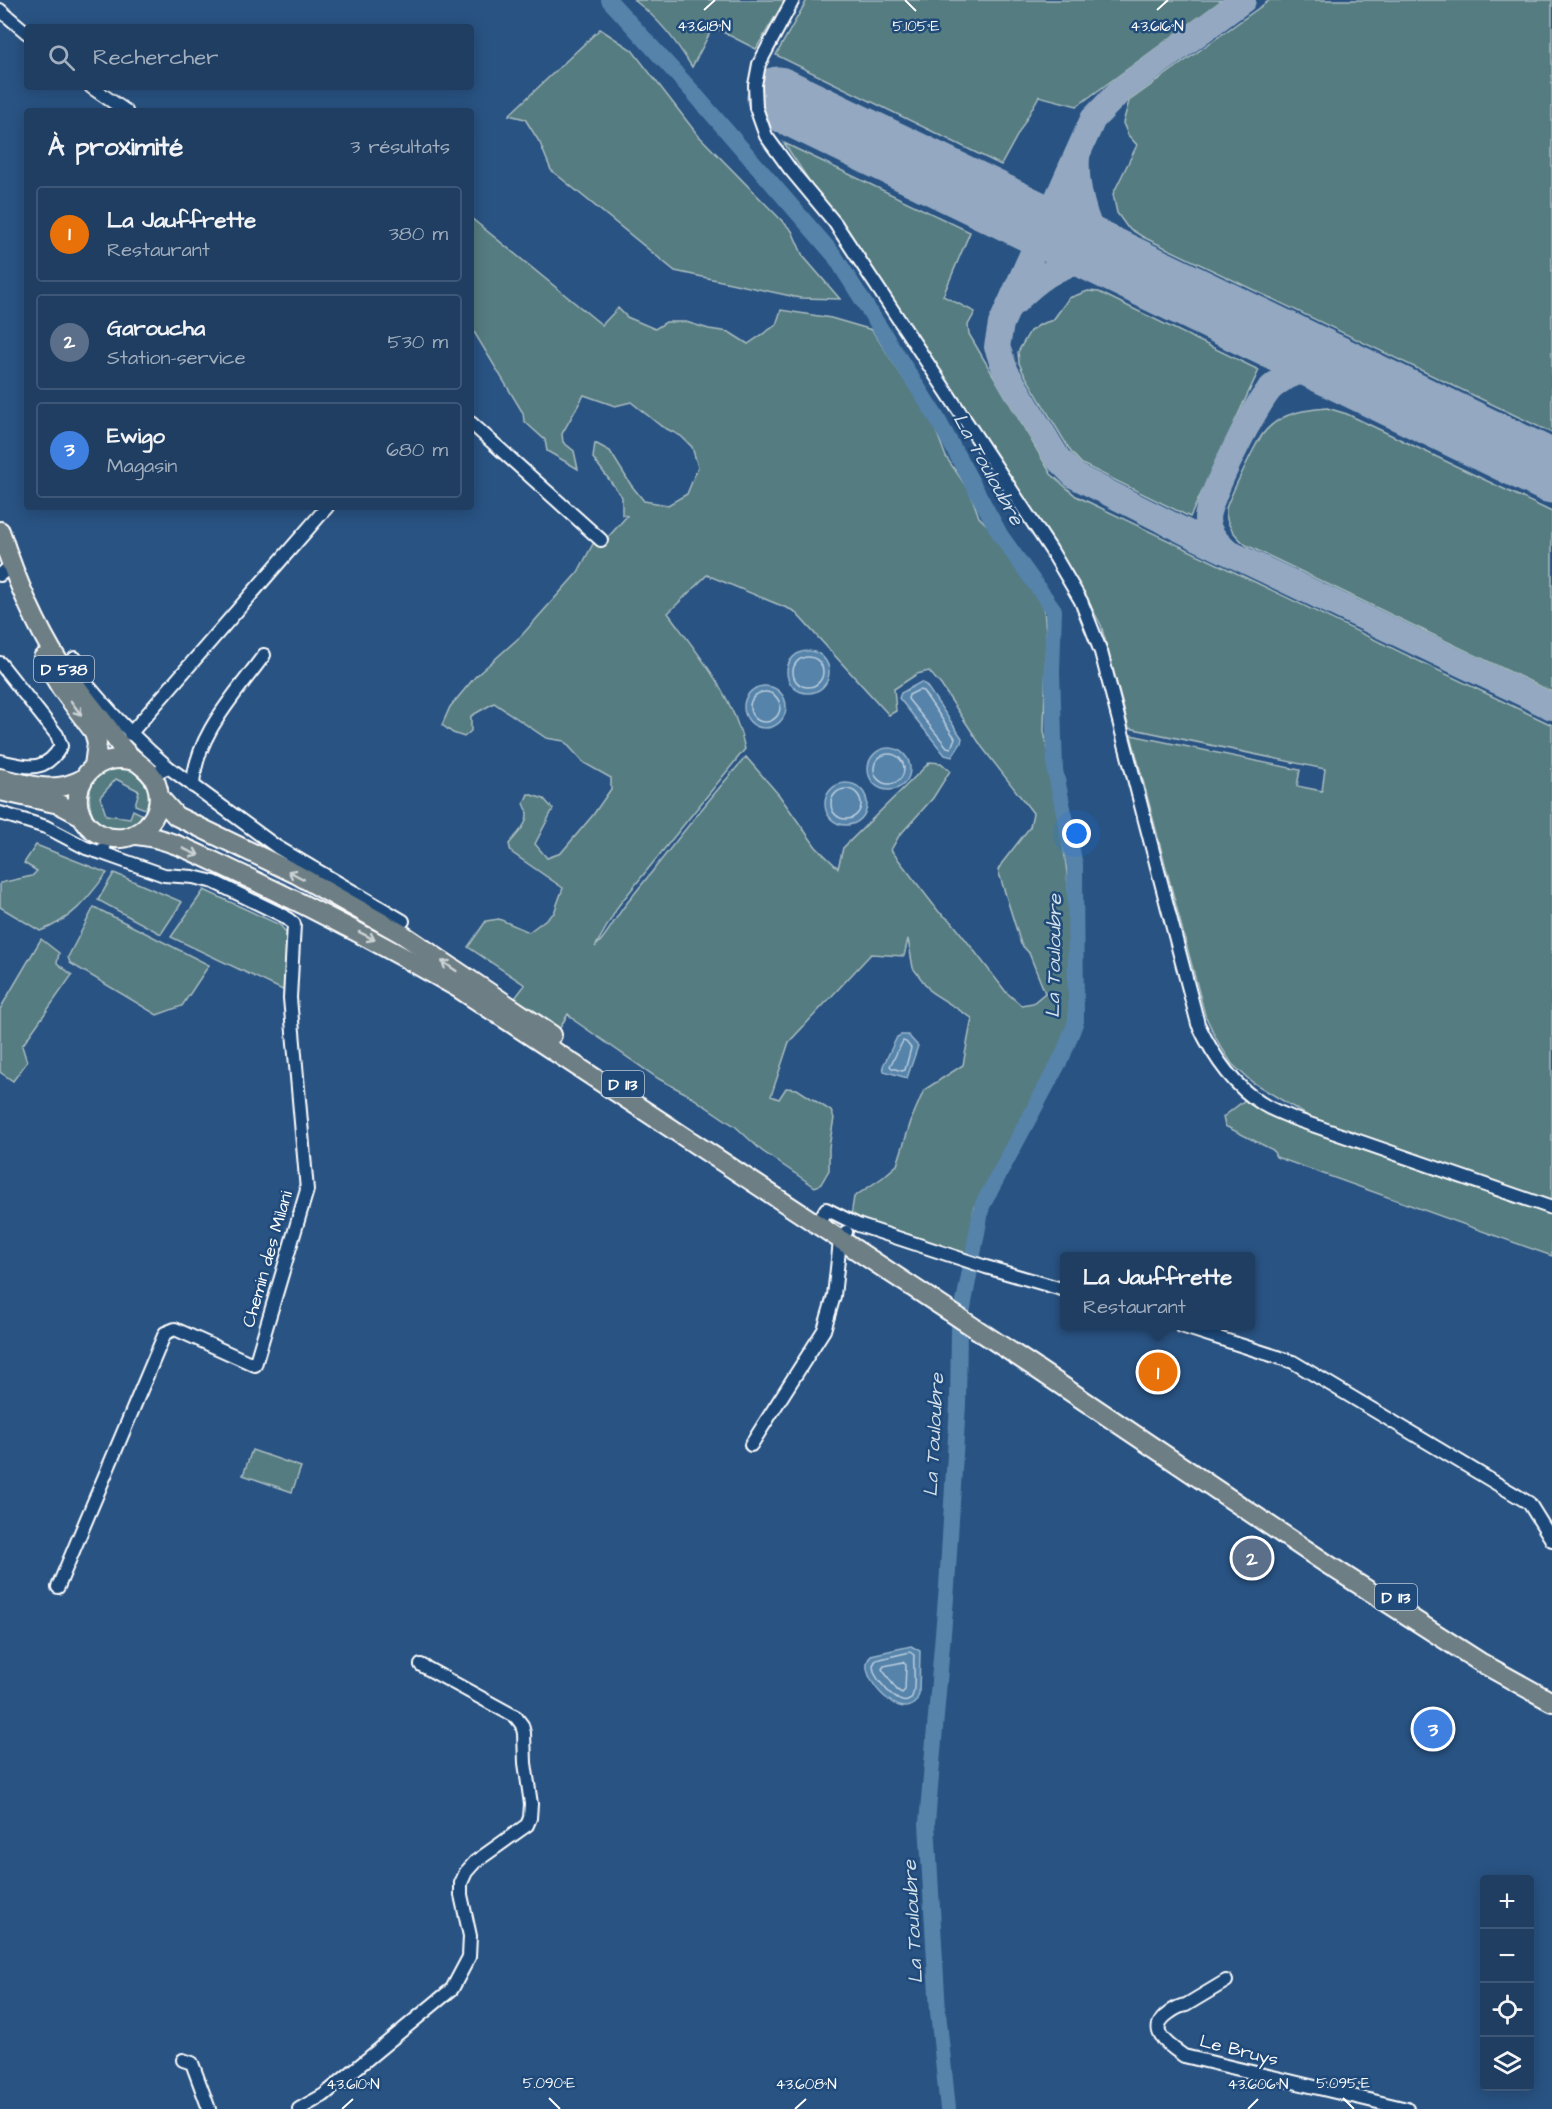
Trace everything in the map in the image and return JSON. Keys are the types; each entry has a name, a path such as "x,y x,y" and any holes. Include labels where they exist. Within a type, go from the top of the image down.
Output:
{"main road":[{"name":"D 538","path":"0,531 4,569 43,658 61,688 94,732 98,743 88,772"},
{"name":"D 538","path":"4,569 33,612 60,663 125,752 135,761"},
{"path":"0,778 39,787 61,788 106,759 121,758 160,771 157,786 158,808 153,819 136,835 105,845 82,816 59,804 0,792"},
{"path":"82,816 78,797 88,772"},
{"name":"D 113","path":"159,797 176,816 296,874 402,934 733,1159 820,1221"},
{"name":"D 113","path":"136,835 161,838 310,907 458,988 1428,1618 1552,1691"},
{"name":"D 113","path":"977,1324 1403,1613 1480,1662 1552,1702"}],"street":[{"path":"793,0 759,64 755,85 756,108 766,136 835,223 1051,550 1081,602 1101,652 1198,1024 1209,1048 1224,1068 1261,1103 1295,1119 1552,1208"},
{"path":"0,10 24,30"},
{"path":"95,90 122,108"},
{"path":"474,426 601,540"},
{"path":"130,734 324,510"},
{"path":"193,786 194,769 206,735 264,655"},
{"path":"75,658 71,662 76,671 160,771 193,786 278,847 403,921"},
{"path":"0,663 57,735 61,746 54,759 43,765 25,767 0,761"},
{"path":"0,813 46,827 86,849 105,845"},
{"name":"Chemin des Milani","path":"58,1587 165,1333 175,1329 255,1365 307,1190 290,998 294,924 284,916 214,882 193,877 164,875 105,845"},
{"path":"820,1221 826,1209 858,1225 1060,1289"},
{"path":"751,1445 824,1330 834,1296 843,1236"},
{"path":"1193,1330 1293,1362 1529,1503 1552,1540"},
{"path":"299,2109 324,2095 452,1989 469,1958 470,1936 461,1895 461,1883 466,1872 474,1862 527,1825 530,1818 531,1804 522,1725 507,1711 421,1665"},
{"name":"Le Bruys","path":"1226,1981 1185,2005 1179,2006 1161,2019 1158,2028 1160,2035 1170,2047 1184,2055 1407,2109"},
{"path":"183,2060 192,2063 209,2109"}],"green space":[{"path":"634,0 785,0 756,49 713,27 692,67 666,31"},
{"path":"807,0 1222,0 1077,106 1039,96 1001,165 776,55"},
{"path":"1270,0 1552,0 1552,433 1143,237 1127,227 1117,213 1113,194 1137,145 1128,135 1123,123 1129,101"},
{"path":"600,29 632,50 697,134 792,231 803,256 840,299 800,298 675,271 551,170 540,143 525,119 509,115"},
{"path":"784,143 970,232 943,296 975,312 968,325 969,334 1051,474 1076,496 1552,725 1552,1201 1326,1127 1252,1082 1232,1064 1205,1015 1131,735 1300,770 1297,786 1322,791 1325,769 1129,728 1101,625 1071,570 1021,499"},
{"path":"474,220 602,325 618,308 627,317 655,329 666,322 686,322 729,332 748,344 776,325 781,310 831,318 872,330 933,423 946,457 970,492 979,517 992,530 1044,608 1046,633 1044,731 1058,804 1067,873 1073,956 1069,1027 1028,1112 974,1207 969,1256 851,1216 854,1197 897,1165 912,1118 924,1090 963,1065 972,1018 931,992 913,968 908,939 904,956 871,954 789,1042 771,1096 779,1099 786,1088 797,1089 831,1111 834,1118 829,1147 829,1170 821,1184 815,1187 762,1151 736,1127 687,1094 659,1079 568,1014 560,1028 515,998 525,985 468,947 486,921 499,919 529,932 554,913 563,888 511,852 509,844 526,820 524,803 528,794 544,799 553,809 535,844 547,858 561,853 593,815 611,789 611,778 584,763 564,741 546,738 494,703 471,716 471,731 464,737 453,733 442,725 450,707 475,677 522,635 578,572 594,542 609,536 627,516 622,515 622,497 593,458 595,443 610,451 644,501 668,505 687,494 698,467 692,447 681,436 661,426 631,402 615,406 584,395 562,434 563,442 574,451 578,469 547,451 545,440 524,421 523,413 474,332","holes":["707,575 794,611 889,715 896,711 894,689 917,674 929,671 941,685 982,747 1033,813 1030,827 998,870 1021,944 1029,953 1045,993 1033,1003 1021,1005 1006,992 952,922 939,912 891,850 899,836 933,798 950,771 941,763 930,762 843,848 838,868 816,847 779,795 746,757 715,792 595,947 619,905 745,749 733,711 724,694 668,613"]},
{"path":"1088,291 1099,292 1259,370 1190,517 1082,464 1071,452 1023,372 1018,352 1030,331 1053,320 1069,298"},
{"path":"1327,408 1347,414 1552,512 1552,692 1246,545 1235,534 1227,520 1226,509 1262,435 1274,423 1289,415"},
{"path":"119,766 132,769 150,785 151,804 145,809 135,805 139,791 116,779 100,797 106,815 130,818 133,810 141,814 141,819 132,829 114,829 102,824 96,819 90,805 90,789 97,776"},
{"path":"36,845 107,873 86,899 70,914 40,931 0,907 0,883 32,876 37,871 24,863"},
{"path":"114,873 182,902 161,934 98,900"},
{"path":"204,890 280,925 288,935 287,992 171,937"},
{"path":"94,907 209,965 182,1006 157,1015 70,963 68,957"},
{"path":"41,939 59,953 57,963 72,975 22,1046 27,1062 13,1081 0,1072 0,1009"},
{"path":"1245,1100 1288,1124 1552,1215 1552,1256 1276,1157 1273,1150 1225,1126 1223,1117"},
{"path":"252,1450 301,1467 292,1492 243,1475"}],"water":[{"path":"808,651 823,657 829,672 823,687 808,693 793,687 787,672 793,657"},
{"path":"921,682 926,685 962,738 952,757 945,755 899,698 901,693"},
{"path":"765,686 780,692 786,707 780,722 765,728 750,722 744,707 750,692"},
{"path":"889,748 904,754 910,769 904,784 889,790 874,784 868,769 874,754"},
{"path":"846,783 861,789 867,804 861,819 846,825 831,819 825,804 831,789"},
{"path":"908,1035 918,1046 907,1078 884,1071 883,1066 897,1037"},
{"path":"911,1646 920,1651 919,1694 914,1704 906,1707 888,1700 879,1692 872,1682 867,1664 871,1655"}],"waterway":[{"name":"La Touloubre","path":"609,0 692,91 834,255 937,418 1001,536 1054,610 1052,671 1055,770 1075,865 1076,1021 1063,1055 982,1206 959,1329 958,1404 947,1586 927,1823 938,2012 948,2109"}],"taxiway":[{"path":"1243,0 1120,91 1093,119 1001,324 997,347 1006,372 1058,459 1075,476 1196,537 1552,707"},
{"path":"1077,157 1079,191 1089,225 1101,248 1116,262"},
{"path":"1015,302 1039,281 1067,265 1091,260 1116,262"},
{"path":"1225,550 1210,532 1207,519 1209,508 1234,451 1265,396 1280,381 1296,373 1323,369 1342,371"}],"runway":[{"path":"778,98 1552,472"}],"place":[{"name":"La Jauffrette","path":"1158,1372"},
{"name":"Garoucha","path":"1252,1558"},
{"name":"Ewigo","path":"1433,1729"}]}
